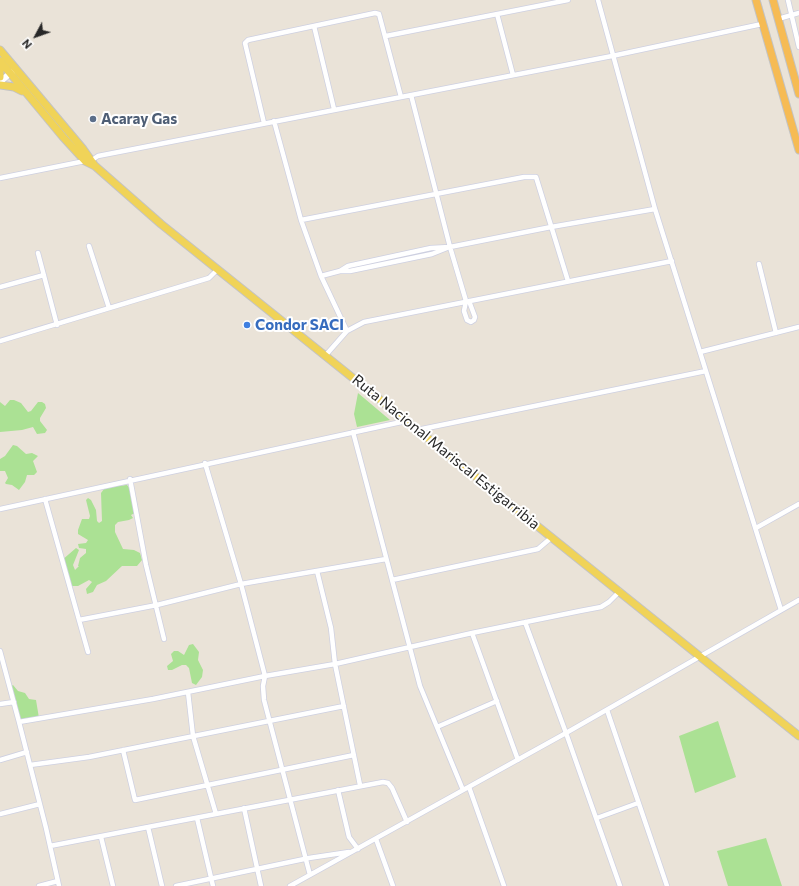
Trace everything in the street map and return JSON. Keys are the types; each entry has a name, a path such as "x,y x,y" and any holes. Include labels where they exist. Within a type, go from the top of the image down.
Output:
{"highway":[{"path":"756,0 799,150"},
{"path":"773,0 799,94"}],"main road":[{"name":"Ruta Nacional Mariscal Estigarribia","path":"0,50 90,162"},
{"name":"Ruta Nacional Mariscal Estigarribia","path":"0,62 31,99 90,162 155,219 799,736"},
{"path":"0,62 0,77"},
{"path":"0,83 16,69"},
{"path":"0,83 14,87 25,93 31,99"}],"street":[{"path":"386,36 568,0"},
{"path":"598,0 612,56 655,209 781,610"},
{"path":"788,0 793,15 799,47"},
{"path":"264,123 245,43 248,40 375,13 379,14 386,36 401,96"},
{"path":"778,19 799,13"},
{"path":"497,14 513,75"},
{"path":"0,178 90,162 98,156 612,56 762,24"},
{"path":"314,26 334,109"},
{"path":"411,94 450,247 468,301"},
{"path":"274,122 301,220 321,276 347,331"},
{"path":"301,220 524,177 536,177 568,281"},
{"path":"321,276 340,271 350,271 432,254 450,247 551,227 655,209"},
{"path":"89,246 109,308"},
{"path":"38,254 57,325"},
{"path":"325,356 347,331 364,322 672,261"},
{"path":"759,264 776,333"},
{"path":"0,341 209,278 217,270"},
{"path":"0,287 44,275"},
{"path":"700,352 799,327"},
{"path":"417,430 706,371"},
{"path":"0,509 205,463 406,421"},
{"path":"353,432 420,686 463,790"},
{"path":"205,463 241,584 265,676 263,686 270,721 310,875"},
{"path":"130,480 146,565 157,605 164,639"},
{"path":"45,499 88,652"},
{"path":"756,528 799,504"},
{"path":"392,580 538,549 552,537"},
{"path":"79,620 157,605 241,584 386,559"},
{"path":"317,571 331,628 335,664 360,785"},
{"path":"19,722 335,664 472,633 601,607 609,602 620,591"},
{"path":"290,886 607,710 799,600"},
{"path":"524,622 597,818 620,886"},
{"path":"472,633 518,760"},
{"path":"0,651 27,752 58,883 40,886"},
{"path":"188,692 193,736 216,814"},
{"path":"0,704 14,702"},
{"path":"437,727 497,702"},
{"path":"30,765 123,750 344,706"},
{"path":"607,710 667,886"},
{"path":"123,750 135,800 354,755"},
{"path":"0,760 27,752"},
{"path":"50,846 360,785 388,783 392,788 407,822"},
{"path":"469,787 504,886"},
{"path":"338,790 349,837 358,849"},
{"path":"597,818 638,803"},
{"path":"0,814 40,804"},
{"path":"244,808 261,886"},
{"path":"197,818 213,886"},
{"path":"148,827 162,886"},
{"path":"101,837 113,886"},
{"path":"376,839 393,886"},
{"path":"176,886 305,859 352,852"}],"green space":[{"path":"358,393 390,420 357,427 354,414"},
{"path":"10,400 21,403 28,412 31,411 38,402 45,404 46,408 40,418 40,421 47,430 45,433 37,434 33,427 22,430 0,432 0,402 5,406"},
{"path":"13,445 17,446 26,454 32,453 38,456 33,461 37,472 34,475 27,475 25,482 19,490 12,485 5,483 8,478 5,471 0,471 0,459 5,456"},
{"path":"127,485 136,496 137,512 131,515 133,518 118,522 115,525 115,532 123,549 134,550 140,553 142,560 137,566 122,566 106,581 97,585 93,592 87,594 86,589 92,582 89,580 78,586 70,586 62,568 61,561 76,548 79,550 73,565 75,570 79,566 80,558 86,553 86,549 79,548 78,544 86,543 88,540 78,534 78,530 82,519 89,519 90,516 86,500 88,498 91,500 96,510 97,521 99,523 102,521 101,493 107,487"},
{"path":"193,644 199,652 198,660 203,670 202,677 196,685 192,683 189,668 186,665 182,665 172,670 168,670 167,666 173,661 171,654 174,651 178,651 184,655 189,645"},
{"path":"13,685 18,691 25,693 29,699 36,700 39,718 37,721 23,724 19,719 8,690 9,687"},
{"path":"718,721 736,777 695,793 679,736"},
{"path":"766,838 782,886 728,886 717,851"}],"place":[{"name":"Acaray Gas","path":"93,119"},
{"name":"Condor SACI","path":"247,325"}]}
